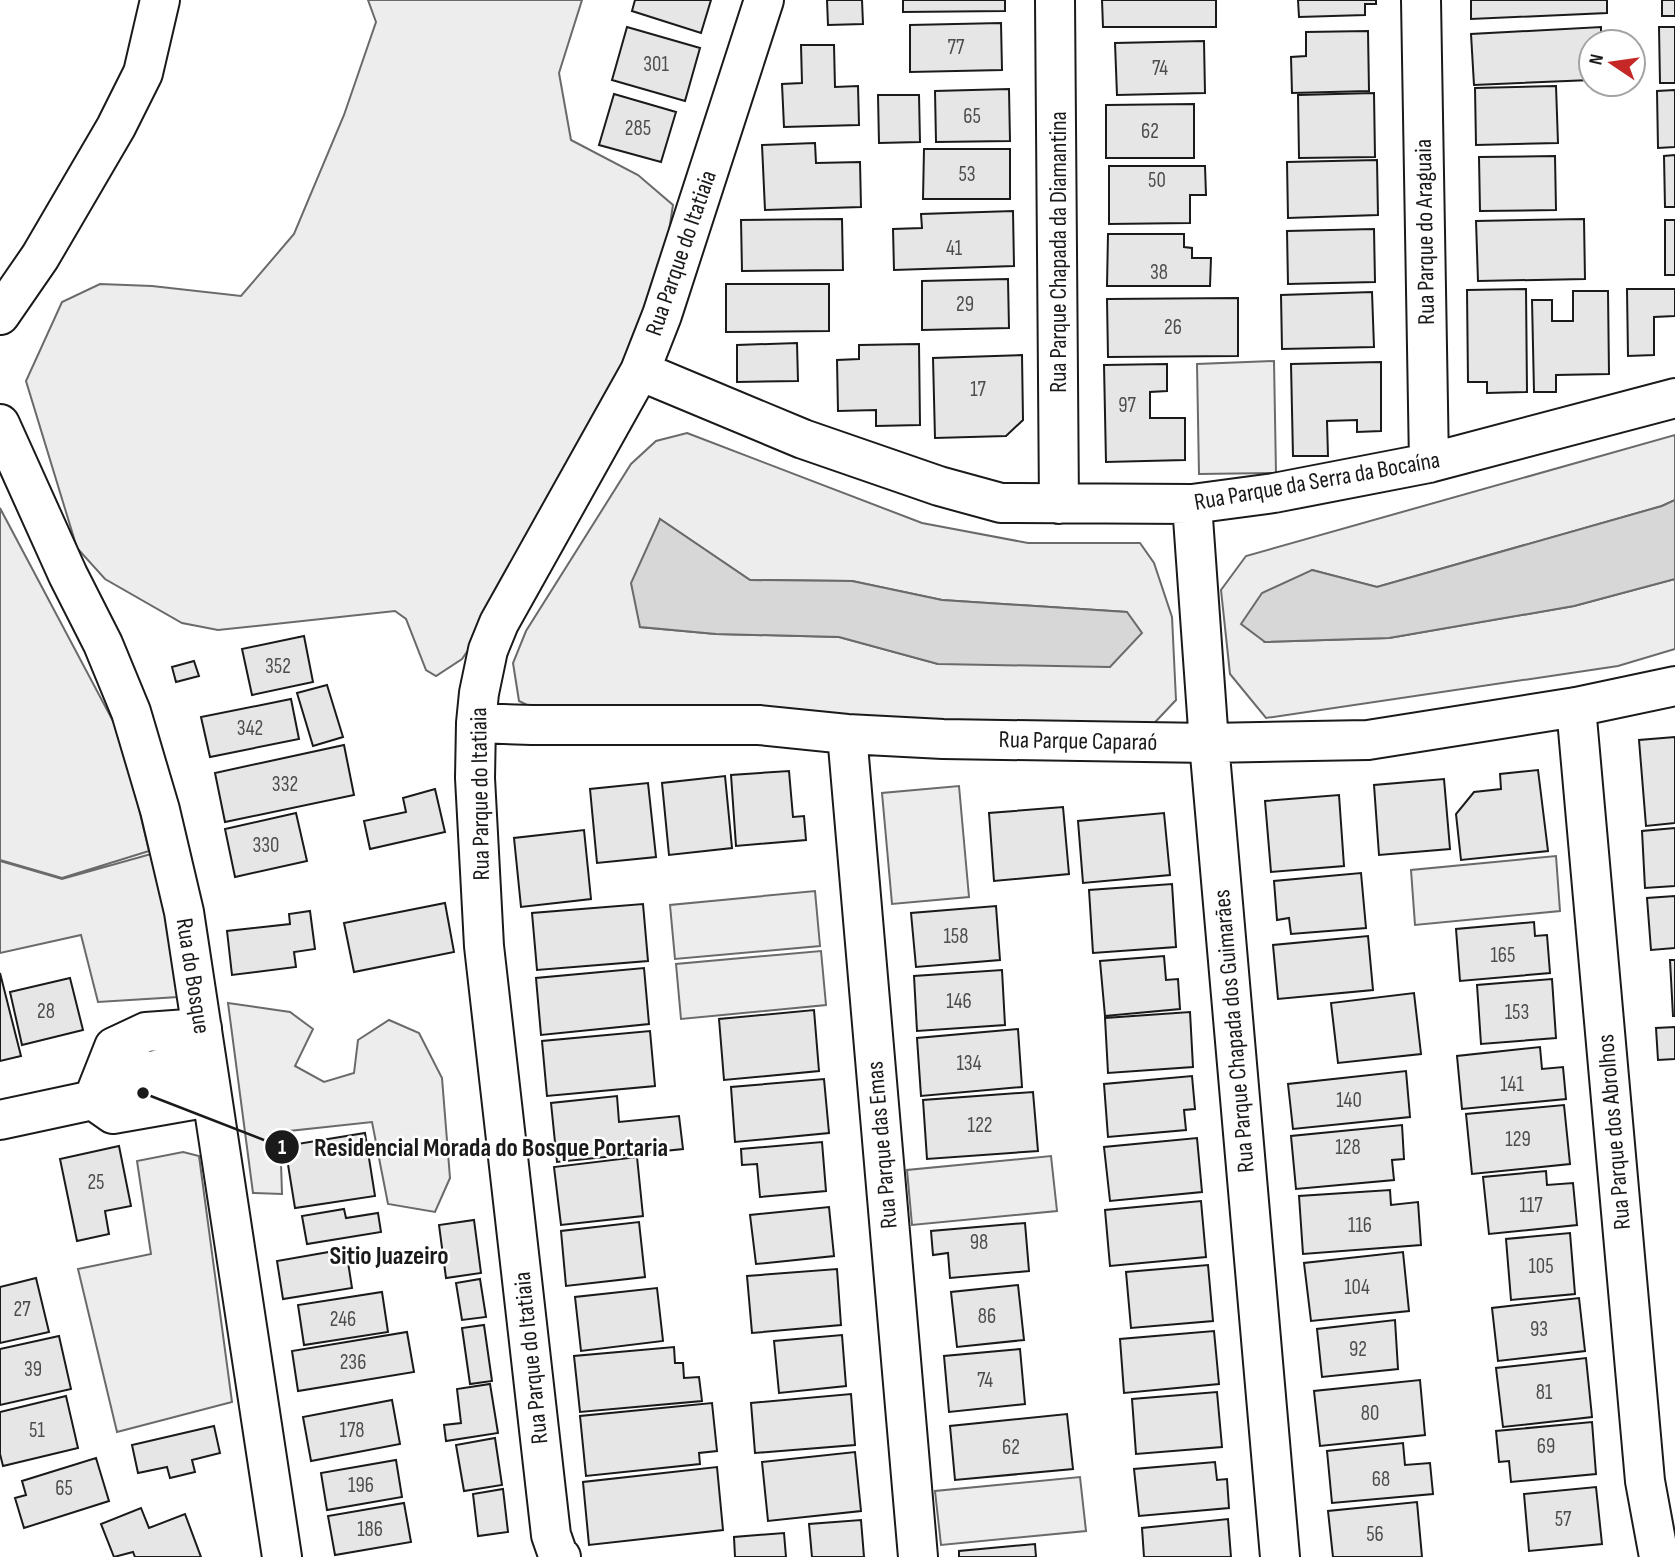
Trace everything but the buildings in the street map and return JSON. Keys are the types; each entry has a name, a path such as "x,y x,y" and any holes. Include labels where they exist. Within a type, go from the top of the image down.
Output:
{"street":[{"path":"0,315 40,257 116,127 144,73 160,0"},
{"name":"Rua Parque do Itatiaia","path":"561,1557 551,1535 484,946 475,778 479,693 488,650 499,623 639,371 662,315 764,0"},
{"name":"Rua Parque Chapada da Diamantina","path":"1055,0 1059,504"},
{"name":"Rua Parque do Araguaia","path":"1421,0 1429,463"},
{"name":"Rua Parque da Serra da Bocaína","path":"639,371 803,439 939,486 1001,503 1192,504 1274,493 1429,463 1675,398"},
{"name":"Rua do Bosque","path":"0,424 68,575 103,644 131,712 160,810 184,912 282,1557"},
{"name":"Rua Parque Chapada dos Guimarães","path":"1192,504 1209,743 1280,1557"},
{"name":"Rua Parque Caparaó","path":"476,723 759,725 847,734 943,739 1209,743 1368,740 1576,707 1675,686"},
{"name":"Rua Parque dos Abrolhos","path":"1576,707 1645,1480 1659,1557"},
{"name":"Rua Parque das Emas","path":"847,734 918,1557"},
{"path":"0,1120 93,1100 132,1075 204,1043"},
{"path":"93,1100 113,1114 210,1097"}],"shaded area":[{"path":"368,0 582,0 559,73 571,140 638,175 673,205 666,251 620,379 512,587 462,659 436,676 426,670 406,619 395,611 218,630 182,623 105,579 77,548 26,381 62,302 100,284 152,286 241,296 294,234 344,115 376,22"},
{"path":"1274,361 1276,473 1199,474 1197,364"},
{"path":"687,433 922,523 1028,543 1140,543 1154,563 1172,617 1176,700 1143,735 553,718 519,701 513,663 526,631 631,464 656,441","holes":["660,519 750,580 852,581 942,600 1127,612 938,664 839,637 716,634 640,627"]},
{"path":"1675,435 1675,500 1662,506 1377,587 1312,570 1265,642 1389,638 1574,606 1675,579 1675,649 1618,666 1266,718 1230,674 1221,590 1246,556"},
{"path":"1675,500 1675,579 1574,606 1389,638 1265,642 1241,624 1262,593 1312,570 1377,587 1662,506"},
{"path":"0,508 122,738 149,851 62,878 0,860"},
{"path":"660,519 750,580 852,581 942,600 1127,612 1142,633 1110,667 938,664 839,637 716,634 640,627 631,583"},
{"path":"959,786 969,897 892,904 882,793"},
{"path":"151,854 172,938 178,997 98,1002 81,935 0,953 0,861 62,879"},
{"path":"1556,856 1560,911 1415,925 1411,870"},
{"path":"815,891 820,946 675,959 670,905"},
{"path":"821,951 826,1005 681,1019 676,964"},
{"path":"228,1003 290,1012 313,1029 295,1066 324,1082 354,1073 358,1040 389,1020 419,1033 442,1078 450,1178 435,1212 388,1204 372,1122 280,1132 282,1194 253,1193"},
{"path":"183,1152 199,1156 232,1402 117,1432 78,1269 151,1254 137,1161"},
{"path":"1051,1156 1057,1211 912,1225 907,1170"},
{"path":"1080,1477 1086,1531 941,1545 935,1491"}],"place":[{"name":"Residencial Morada do Bosque Portaria","path":"143,1093"}],"district":[{"name":"Sitio Juazeiro","path":"389,1256"}]}
